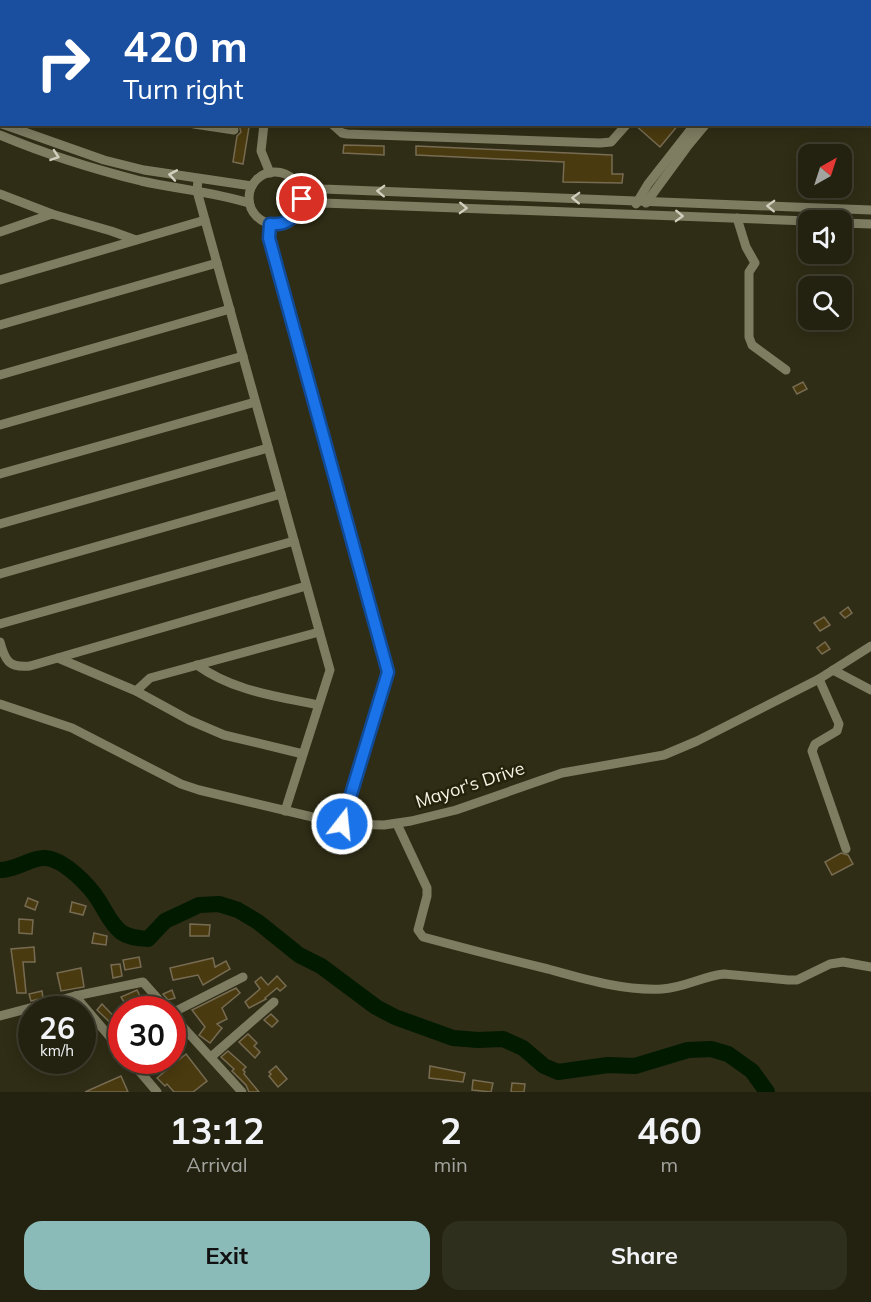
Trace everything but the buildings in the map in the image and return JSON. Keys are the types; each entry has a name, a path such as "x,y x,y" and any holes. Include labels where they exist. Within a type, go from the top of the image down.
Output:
{"street":[{"path":"7,126 104,160 198,180 252,186"},
{"path":"211,126 234,130"},
{"path":"264,126 261,151 270,173"},
{"path":"334,127 347,134 611,142 625,126"},
{"path":"640,214 642,201 694,126"},
{"path":"642,201 704,126"},
{"path":"0,135 101,170 143,181 226,196 249,203"},
{"path":"297,184 302,199 300,208 290,220 282,224 270,224 258,218 252,211 249,203 252,186 256,180 270,173 285,174 297,184 323,189 871,210"},
{"path":"198,180 197,191 330,670 285,811"},
{"path":"0,194 52,214 135,240"},
{"path":"300,208 323,202 798,221"},
{"path":"0,232 52,214"},
{"path":"737,218 746,247 755,263 749,276 749,337 752,345 786,370"},
{"path":"0,280 205,220"},
{"path":"852,223 871,224"},
{"path":"270,224 269,238 388,672 342,824"},
{"path":"0,325 217,263"},
{"path":"0,375 230,309"},
{"path":"0,425 243,356"},
{"path":"0,474 255,402"},
{"path":"0,524 268,448"},
{"path":"0,574 281,494"},
{"path":"0,624 294,541"},
{"path":"0,642 3,657 12,664 22,667 30,666 306,586"},
{"path":"136,691 150,678 319,632"},
{"name":"Mayor's Drive","path":"0,704 72,728 181,784 226,798 342,824 397,824 456,810 562,773 664,754 819,679 871,646"},
{"path":"58,658 136,691 189,720 224,735 303,754"},
{"path":"197,665 215,678 248,690 318,705"},
{"path":"833,670 871,690"},
{"path":"819,679 838,728 837,731 815,744 812,752 846,849"},
{"path":"397,824 427,888 418,930 423,937 594,981 638,988 662,989 724,974 797,980 830,964 843,962 871,967"},
{"path":"186,1007 243,977"},
{"path":"75,996 143,982 156,996"},
{"path":"211,1057 274,1002"},
{"path":"0,1016 18,1011"},
{"path":"96,1021 108,1035"},
{"path":"186,1029 242,1092"},
{"path":"142,1074 157,1092"}],"waterway":[{"path":"0,870 40,858 60,863 76,874 89,888 117,929 134,937 148,939 165,921 199,905 219,904 238,910 258,922 299,955 321,966 376,1007 395,1017 453,1038 503,1039 523,1048 544,1066 558,1072 608,1065 635,1066 688,1050 711,1049 728,1054 752,1071 767,1092"}],"route":[{"path":"302,199 296,215 290,220 282,224 270,224 269,238 388,672 342,824"}]}
